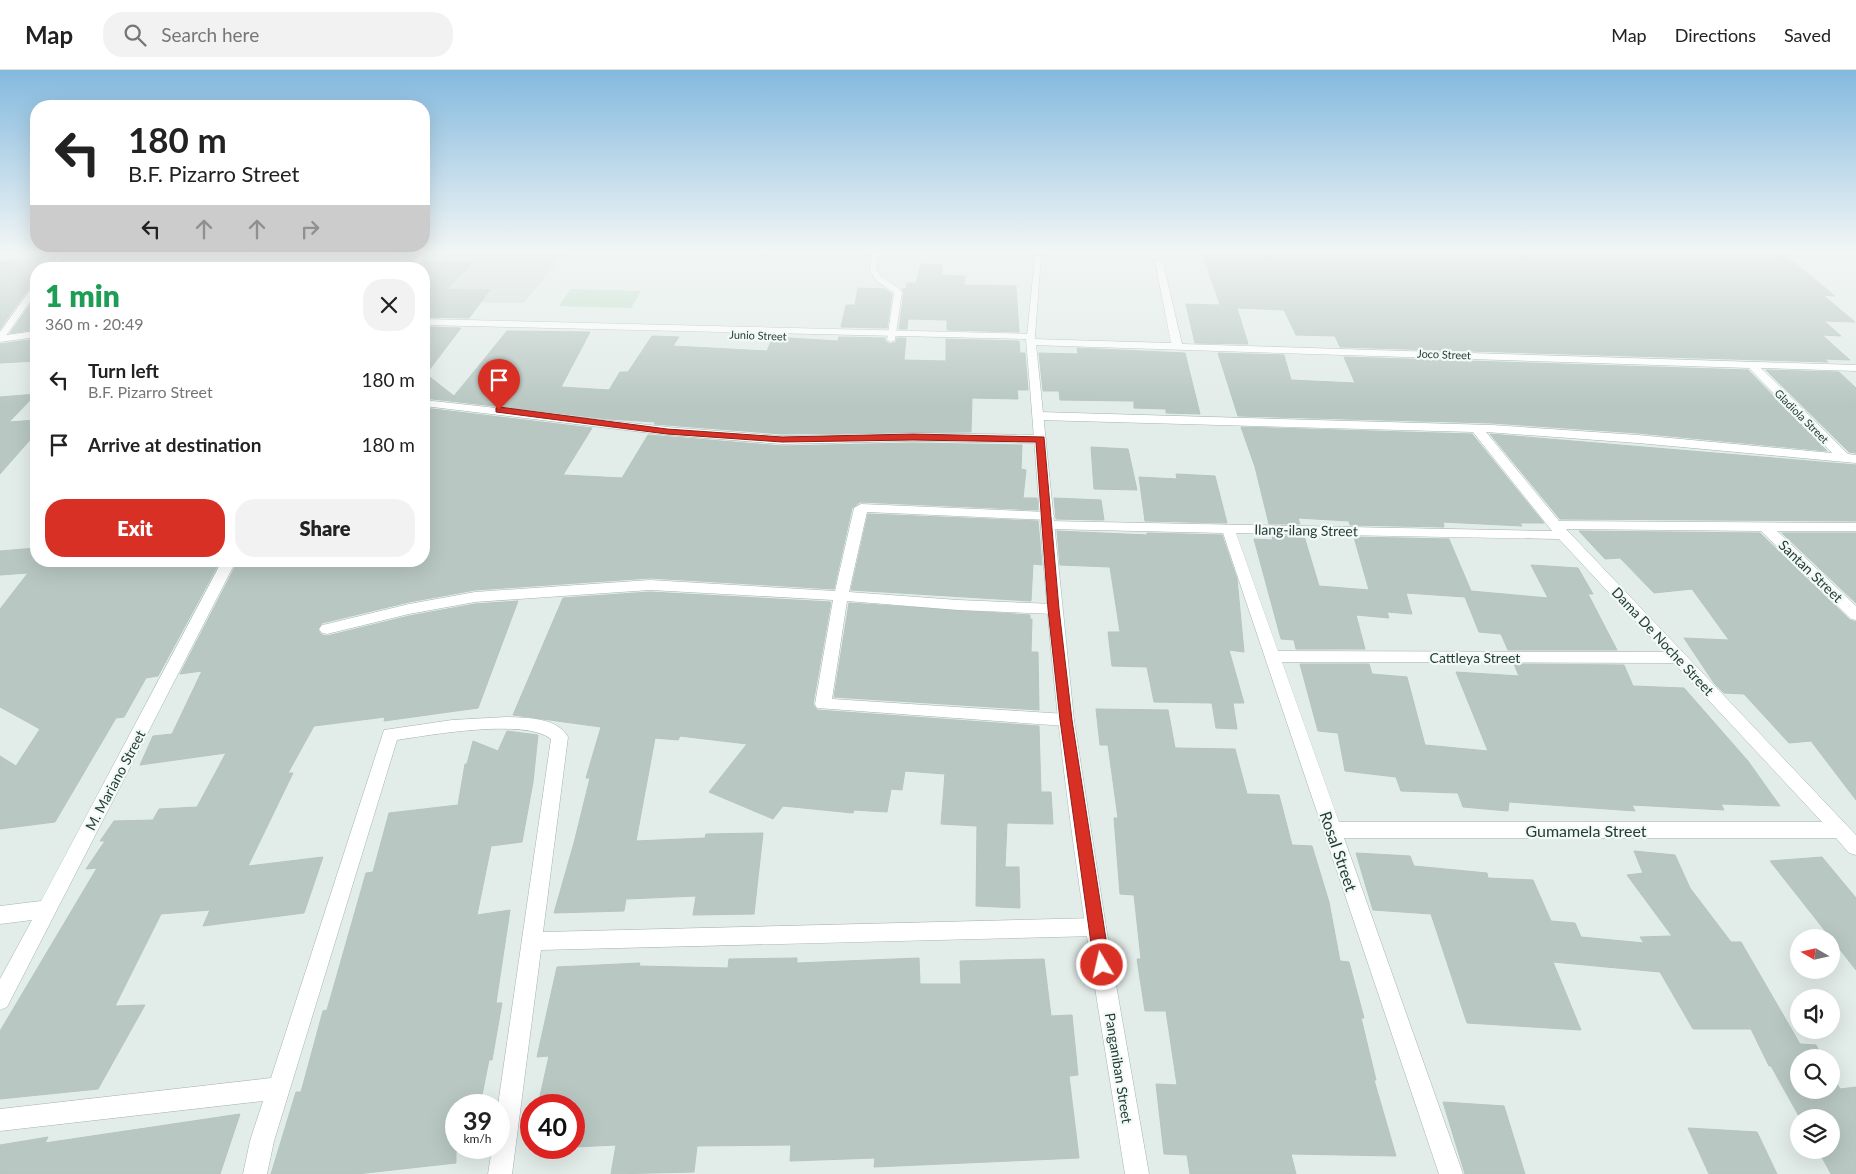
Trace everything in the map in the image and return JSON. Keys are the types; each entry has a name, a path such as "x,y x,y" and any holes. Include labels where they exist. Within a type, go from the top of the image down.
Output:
{"street":[{"path":"1167,302 1177,346"},
{"name":"Junio Street","path":"430,324 1031,339"},
{"path":"0,338 30,335"},
{"name":"Joco Street","path":"1031,339 1177,346 1750,363 1856,368"},
{"name":"Panganiban Street","path":"1031,339 1048,520 1054,609 1066,720 1096,927 1136,1174"},
{"path":"0,343 30,340"},
{"name":"Gladiola Street","path":"1750,363 1843,458 1856,468"},
{"path":"430,404 499,410 667,431 775,439 930,437 1041,439"},
{"path":"1039,416 1477,429 1648,440 1856,459"},
{"name":"Dama De Noche Street","path":"1477,429 1559,530 1856,847"},
{"name":"Ilang-ilang Street","path":"841,596 861,508 1048,520 1228,528 1559,530 1856,527"},
{"name":"Santan Street","path":"1765,527 1856,615"},
{"name":"Rosal Street","path":"1228,528 1451,1174"},
{"name":"M. Mariano Street","path":"0,1000 226,567"},
{"path":"327,629 475,597 650,585 841,596 958,606 1054,609"},
{"path":"841,596 823,704 1066,720"},
{"name":"Cattleya Street","path":"1272,656 1678,658"},
{"path":"255,1174 279,1088 390,735 496,723 534,725 558,733 560,748 500,1174"},
{"name":"Gumamela Street","path":"1332,830 1840,830"},
{"path":"0,915 47,909"},
{"path":"533,942 1096,927"},
{"path":"0,1120 279,1088"}],"lane":[{"path":"0,338 26,302"},
{"path":"891,337 897,302"},
{"path":"1031,339 1034,302"}],"shaded area":[{"path":"430,302 525,302 430,302"}],"green space":[{"path":"562,302 635,302 631,308 559,306"}],"building":[{"path":"0,302 19,302 0,329"},
{"path":"430,302 481,302 469,318 430,317"},
{"path":"856,302 891,302 887,328 841,327 846,305 855,305"},
{"path":"903,302 1017,302 1019,332 947,330 947,320 908,319 907,329 899,329"},
{"path":"1219,302 1831,302 1855,322 1824,321 1841,336 1822,335 1850,360 1824,359 1828,362 1340,347 1335,336 1296,335 1284,310 1237,308 1248,344 1195,343 1186,304 1220,305"},
{"path":"30,305 30,330 10,333"},
{"path":"430,327 461,328 430,369"},
{"path":"507,331 590,332 561,387 609,390 620,372 628,372 652,336 679,337 673,346 767,351 773,337 838,341 839,337 885,338 885,341 890,344 896,342 897,338 906,338 904,360 946,361 946,339 1019,341 1020,353 1025,353 1028,390 1017,390 1018,399 972,398 971,432 782,434 608,419 430,399 430,377 454,396"},
{"path":"30,340 30,361 0,363 0,344"},
{"path":"1077,348 1185,353 1200,414 1166,413 1166,409 1134,408 1134,401 1060,400 1059,391 1043,391 1039,353 1078,354"},
{"path":"1218,353 1284,355 1291,380 1355,383 1344,357 1748,370 1827,451 1638,433 1492,423 1238,416"},
{"path":"1766,370 1839,372 1856,388 1856,453 1849,452"},
{"path":"30,394 30,400 9,422 30,420 30,440 0,474 0,397"},
{"path":"430,409 592,428 563,475 622,478 648,435 782,446 913,443 1022,445 1021,469 1026,470 1023,498 1037,498 1038,510 860,502 852,508 834,589 650,578 475,590 409,602 322,623 318,630 322,635 327,636 409,616 475,604 518,601 478,708 384,721 385,717 314,726 288,773 293,773 248,866 323,857 304,913 203,926 210,910 161,914 115,1006 145,1005 98,1089 0,1099 0,1031 97,868 86,869 105,841 100,841 114,821 153,820 159,809 197,807 226,753 140,765 153,736 172,734 202,671 180,674 235,567 430,567"},
{"path":"1241,427 1472,434 1544,523 1520,523 1522,526 1443,522 1444,527 1350,525 1349,521 1298,518 1300,524 1269,524 1255,467"},
{"path":"1490,434 1856,465 1856,521 1560,519"},
{"path":"1091,447 1128,449 1137,490 1094,489"},
{"path":"1176,474 1215,476 1227,523 1145,521 1139,477 1177,479"},
{"path":"1054,498 1101,500 1104,520 1056,519"},
{"path":"868,514 1038,521 1042,565 1033,564 1031,601 851,590"},
{"path":"1057,531 1147,535 1147,533 1222,535 1237,579 1244,652 1229,650 1244,703 1233,703 1237,729 1216,728 1212,703 1154,702 1147,667 1112,666 1108,632 1120,632 1110,567 1060,565"},
{"path":"1579,531 1760,533 1850,620 1856,622 1856,800 1811,741 1789,743 1744,694 1724,693 1714,683 1684,638 1729,640 1692,589 1654,593 1620,558 1605,559"},
{"path":"1782,533 1856,533 1856,603"},
{"path":"1272,536 1304,536 1319,586 1369,590 1354,537 1449,539 1471,591 1548,598 1531,565 1578,568 1593,594 1588,594 1617,650 1508,650 1501,634 1479,632 1465,597 1406,593 1412,614 1387,612 1389,618 1356,615 1365,649 1296,649 1294,640 1281,639 1254,539 1273,540"},
{"path":"30,548 30,567 217,567 158,676 146,678 124,717 116,718 55,822 0,829 0,756 16,766 40,729 0,707 0,609 28,573 0,575 0,551"},
{"path":"650,592 831,602 813,704 817,710 1039,726 1041,792 1051,792 1053,824 1007,823 1005,867 1019,867 1020,908 976,906 977,826 941,824 945,774 905,771 902,790 891,789 887,812 854,810 853,813 783,806 773,819 709,792 747,744 680,736 678,740 655,738 636,841 705,838 706,834 763,833 754,914 693,915 696,896 626,899 624,911 554,913 574,843 590,778 586,778 601,727 513,715 563,598"},
{"path":"849,603 1030,615 1030,619 1032,619 1031,652 1038,652 1039,710 834,697"},
{"path":"1300,664 1369,664 1372,674 1407,677 1425,745 1488,751 1456,672 1519,676 1514,664 1624,665 1633,686 1684,688 1748,761 1780,806 1721,804 1724,810 1632,805 1635,811 1509,802 1508,811 1463,807 1458,793 1401,791 1396,777 1345,771 1338,733 1318,731"},
{"path":"1096,709 1168,710 1175,748 1235,749 1247,794 1279,795 1292,845 1312,846 1329,902 1340,961 1349,962 1364,1018 1361,1018 1376,1080 1374,1080 1396,1156 1291,1154 1296,1174 1190,1174 1187,1155 1164,1154 1156,1084 1177,1085 1166,1011 1145,1011 1137,959 1141,959 1134,895 1120,894 1114,818 1118,818 1108,745 1100,745"},
{"path":"507,731 538,735 533,782 522,842 491,846 477,915 510,910 496,1003 502,1003 492,1060 489,1060 482,1094 445,1094 445,1159 456,1159 456,1163 357,1174 271,1174 296,1092 301,1092 323,1011 327,1010 366,873 373,872 389,813 458,805 465,764 467,764 473,741 498,751"},
{"path":"1634,851 1675,855 1690,888 1731,942 1741,942 1790,1027 1790,1039 1797,1039 1800,1044 1816,1045 1818,1049 1790,1049 1790,1099 1840,1099 1840,1089 1856,1087 1856,1174 1831,1174 1823,1159 1840,1159 1840,1109 1795,1109 1771,1066 1769,1066 1751,1029 1693,1029 1660,972 1553,962 1581,1030 1467,1023 1431,914 1373,910 1356,853 1410,856 1414,866 1487,873 1488,878 1533,880 1551,921 1575,923 1581,937 1644,943 1640,937 1672,936 1627,875 1643,873"},
{"path":"1822,857 1856,898 1856,970 1840,950 1840,929 1824,929 1770,861"},
{"path":"797,958 797,963 919,958 920,984 961,984 960,961 1044,959 1051,1016 1072,1015 1078,1075 1069,1076 1079,1158 874,1167 875,1158 790,1161 791,1145 697,1146 694,1172 611,1174 616,1145 585,1146 585,1094 540,1094 549,1056 537,1057 557,967 640,963 639,966 728,968 729,959"},
{"path":"1443,1102 1504,1106 1525,1174 1465,1174"},
{"path":"240,1114 220,1174 0,1174 0,1145 48,1137 45,1143"},
{"path":"1688,1128 1757,1132 1777,1174 1709,1174"}],"route":[{"path":"499,410 549,418 667,431 782,440 913,437 1041,439 1054,609 1066,720 1102,965"}]}
